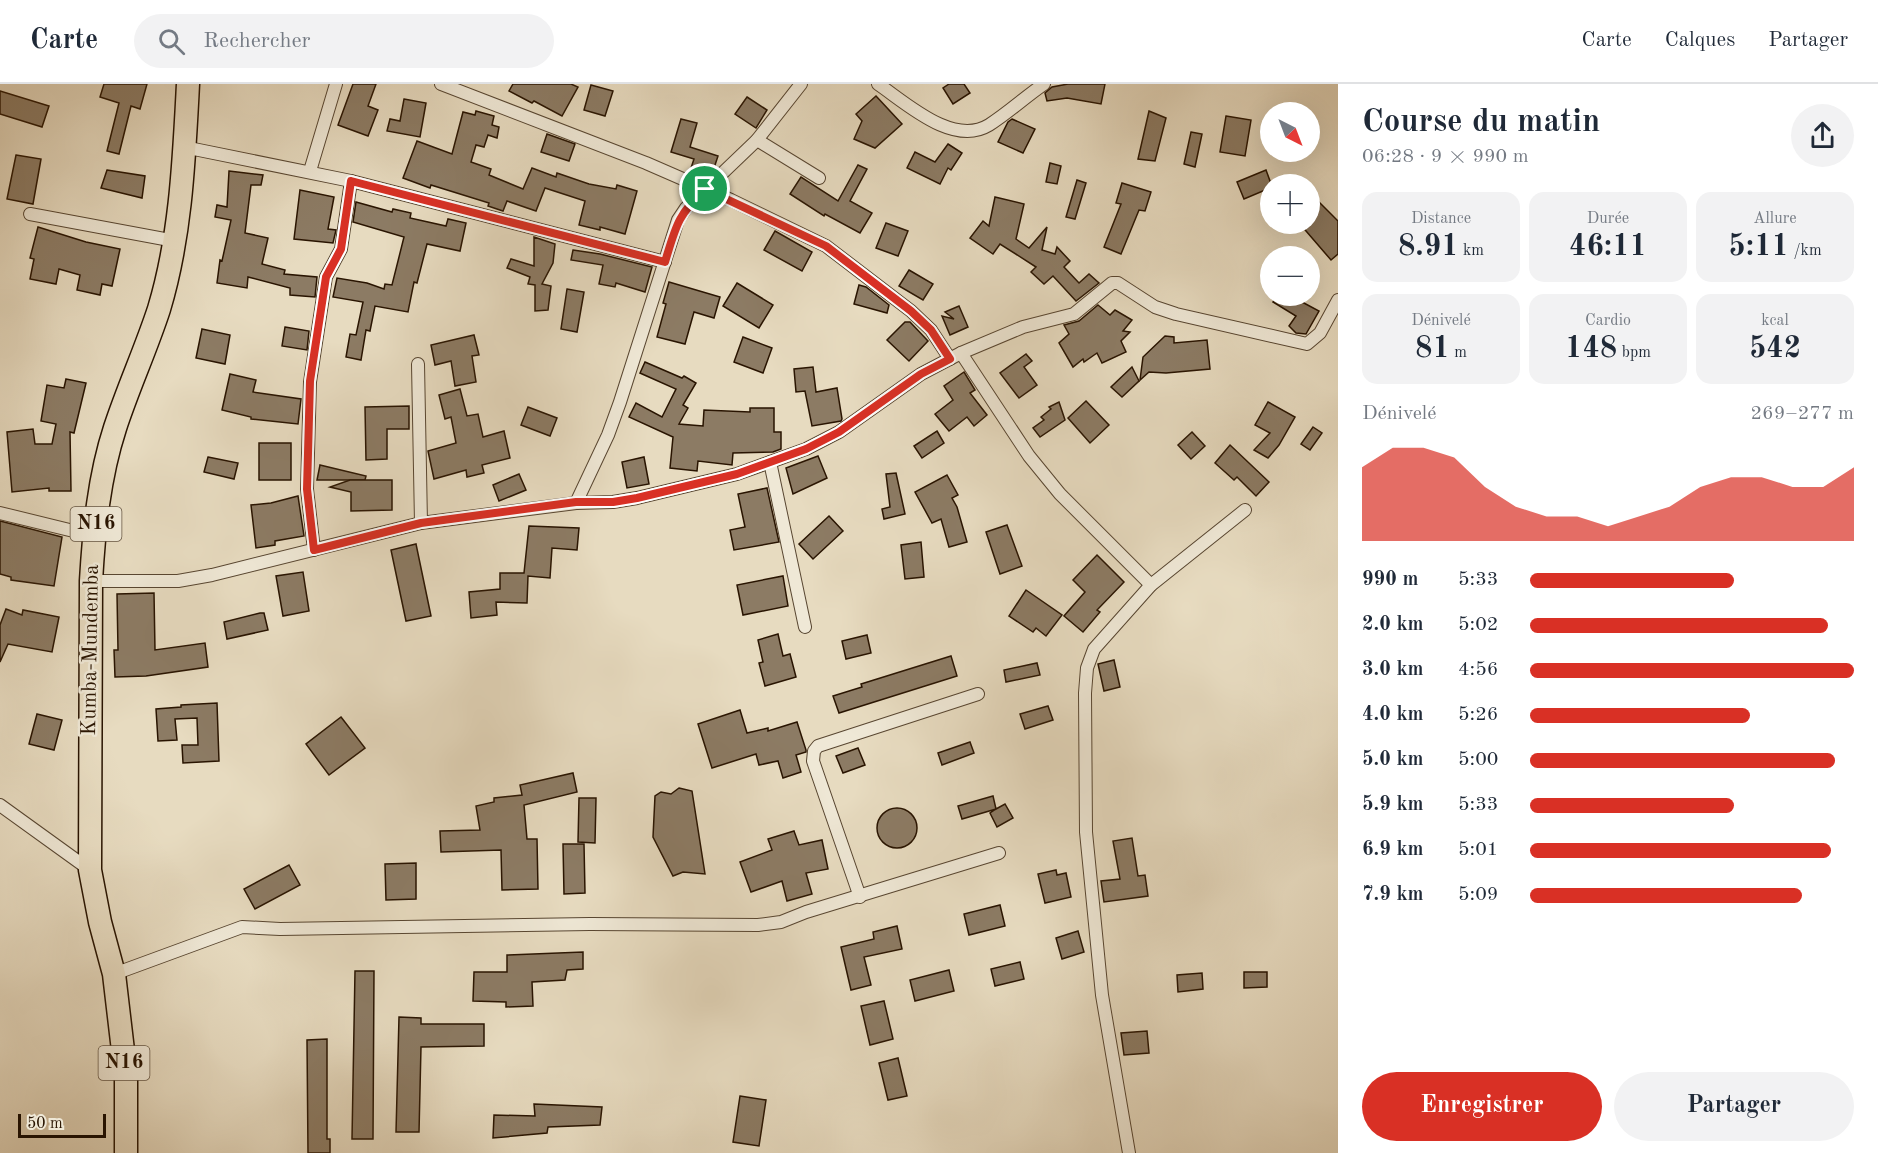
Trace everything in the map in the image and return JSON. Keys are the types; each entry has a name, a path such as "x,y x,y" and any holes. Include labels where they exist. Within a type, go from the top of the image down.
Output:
{"highway":[{"name":"Kumba-Mundemba","path":"126,1153 126,1076 114,974 100,922 90,870 91,581 94,537 103,475 114,430 159,309 175,242 188,84"}],"street":[{"path":"310,171 336,84"},
{"path":"441,84 646,163 826,246 911,311 931,330 955,356 1060,494 1151,585"},
{"path":"576,502 608,435 678,220 686,208 756,140 801,84"},
{"path":"879,84 932,121 948,128 971,130 978,130 989,125 1044,84"},
{"path":"756,140 819,178"},
{"path":"184,147 310,171 665,262"},
{"path":"314,550 307,489 310,381 326,277 341,249 351,181"},
{"path":"30,214 175,242"},
{"path":"91,581 178,581 212,575 421,523 576,502 613,502 737,474 806,449 839,432 921,374 955,356 1023,327 1074,314 1108,285 1116,282 1155,307 1176,314 1307,344 1320,333 1338,300"},
{"path":"418,364 421,523"},
{"path":"771,462 805,627"},
{"path":"1129,1153 1102,995 1088,856 1085,693 1088,668 1094,649 1151,585 1245,510"},
{"path":"0,513 94,537"},
{"path":"860,897 813,761 814,751 818,746 978,694"},
{"path":"0,805 90,870"},
{"path":"114,974 212,936 242,927 280,929 591,924 758,925 781,922 806,912 999,853"}],"building":[{"path":"104,84 147,84 140,109 131,106 119,154 107,151 119,103 100,97"},
{"path":"353,84 376,84 368,106 378,110 368,136 338,125"},
{"path":"513,84 571,84 578,87 562,116 509,91"},
{"path":"949,84 964,84 970,93 953,104 943,88"},
{"path":"1068,84 1105,84 1101,104 1067,98 1047,101 1045,93 1052,87"},
{"path":"591,85 613,91 605,116 584,110"},
{"path":"0,91 49,106 42,127 0,114"},
{"path":"876,96 902,124 875,148 854,139 862,121 856,114"},
{"path":"747,97 767,110 756,128 735,114"},
{"path":"404,99 426,103 420,137 387,131 390,119 400,121"},
{"path":"476,111 494,116 492,125 499,127 497,138 488,135 484,147 476,145 471,162 491,169 489,175 523,189 532,168 556,177 557,173 589,184 616,189 617,185 637,191 625,234 600,227 600,230 579,225 585,201 545,188 536,211 507,201 503,211 488,206 489,203 431,185 430,188 403,178 417,141 452,154 463,112 475,115"},
{"path":"1149,111 1166,118 1155,161 1138,159"},
{"path":"1226,116 1251,120 1245,156 1220,152"},
{"path":"681,119 697,123 690,147 718,156 713,171 709,174 691,168 694,159 671,152"},
{"path":"1012,119 1035,129 1023,153 998,142 1008,122"},
{"path":"1191,132 1202,134 1195,167 1184,164"},
{"path":"547,134 575,144 569,161 541,152"},
{"path":"948,144 962,153 951,170 948,168 940,184 907,168 915,152 935,162"},
{"path":"16,155 41,159 33,204 7,199"},
{"path":"1050,163 1061,166 1057,184 1046,182"},
{"path":"858,165 867,169 850,201 872,213 860,233 825,214 824,216 790,194 801,177 838,201"},
{"path":"107,170 145,176 142,198 101,188"},
{"path":"1266,170 1267,174 1260,174 1260,192 1244,199 1237,182"},
{"path":"229,171 263,175 261,185 251,185 245,233 268,238 262,264 285,270 284,274 317,277 315,297 290,295 290,288 248,277 247,288 217,283 220,260 222,261 231,220 215,217 217,205 227,207"},
{"path":"1077,180 1086,183 1075,219 1066,217"},
{"path":"1122,183 1151,192 1145,211 1139,210 1121,254 1104,247 1121,204 1116,203"},
{"path":"300,190 334,197 328,229 336,230 333,243 294,239"},
{"path":"995,197 1024,204 1016,239 1029,248 1047,227 1042,250 1055,254 1057,247 1070,261 1064,267 1079,283 1089,274 1099,283 1076,301 1053,276 1044,284 1031,272 1036,267 1000,244 993,254 970,238 983,221 989,226"},
{"path":"356,202 392,212 393,209 411,213 410,218 446,226 448,219 466,223 460,251 427,244 417,283 414,282 408,312 375,306 370,331 366,330 361,360 346,357 350,334 356,335 363,302 333,297 337,278 367,283 384,289 385,284 392,285 404,237 353,222"},
{"path":"1320,203 1338,221 1338,254 1331,260 1309,234 1320,234"},
{"path":"886,223 908,231 898,256 876,248"},
{"path":"38,227 86,242 120,249 112,286 102,284 100,295 77,290 80,275 59,269 56,284 30,279 34,259 30,258"},
{"path":"775,231 812,252 802,271 764,250"},
{"path":"534,237 555,244 553,263 542,284 551,286 548,310 535,311 535,285 528,284 530,277 507,268 511,259 534,266"},
{"path":"573,250 652,267 645,292 616,283 615,287 599,284 603,265 571,260"},
{"path":"909,270 933,284 923,300 899,286"},
{"path":"669,282 720,297 714,318 694,312 685,344 657,337"},
{"path":"737,283 773,305 759,328 723,306"},
{"path":"859,285 866,287 889,305 887,313 854,304"},
{"path":"567,289 584,292 577,332 561,329"},
{"path":"1098,305 1110,315 1115,310 1132,320 1123,331 1130,332 1121,341 1126,352 1102,363 1097,353 1084,362 1083,359 1073,367 1059,343 1069,334 1064,325 1079,321"},
{"path":"959,306 968,327 950,335 942,316 954,319 945,312"},
{"path":"1280,306 1310,306 1319,311 1306,334 1296,333 1289,326 1296,316"},
{"path":"905,322 910,322 928,341 909,361 887,340"},
{"path":"285,327 309,331 307,350 282,346"},
{"path":"202,329 230,335 225,364 196,358"},
{"path":"474,335 479,355 472,356 476,382 455,386 451,361 435,365 431,345"},
{"path":"1165,336 1174,337 1174,343 1207,340 1210,369 1166,373 1149,372 1140,380 1143,357"},
{"path":"743,337 772,348 763,373 734,362"},
{"path":"1026,354 1032,361 1024,367 1037,385 1019,398 1000,373"},
{"path":"645,362 682,378 684,376 696,383 683,405 688,408 679,424 703,426 704,410 750,412 750,408 774,408 774,432 781,432 781,449 773,452 733,453 732,465 698,461 697,471 670,468 673,437 629,417 636,403 662,417 676,389 640,373"},
{"path":"813,367 816,392 837,388 841,421 812,426 805,391 796,392 794,369"},
{"path":"1132,367 1139,381 1122,397 1111,387"},
{"path":"964,372 975,390 970,393 987,415 974,426 967,417 949,431 935,414 953,400 944,386"},
{"path":"230,374 256,380 253,392 301,399 298,424 251,419 251,417 222,410"},
{"path":"66,379 86,383 74,433 70,432 71,491 49,491 49,488 12,492 7,432 33,429 35,444 52,444 56,424 41,421 47,385 64,388"},
{"path":"460,389 467,416 478,414 483,437 504,431 510,458 482,465 484,473 467,477 466,470 434,479 428,451 456,443 451,417 445,419 439,395"},
{"path":"1086,401 1109,425 1090,443 1068,418"},
{"path":"1059,402 1065,420 1040,437 1033,428 1044,420 1041,417 1051,409 1049,407"},
{"path":"1268,402 1295,417 1279,445 1268,458 1254,450 1270,433 1255,425"},
{"path":"409,406 409,429 387,429 387,459 366,460 365,407"},
{"path":"528,407 557,418 550,436 521,425"},
{"path":"1313,427 1322,433 1310,450 1301,444"},
{"path":"937,431 944,443 922,458 914,446"},
{"path":"1192,432 1205,446 1191,459 1178,445"},
{"path":"259,443 291,443 291,480 259,480"},
{"path":"1230,445 1269,482 1256,496 1237,477 1234,480 1215,463"},
{"path":"818,456 827,478 793,494 786,468"},
{"path":"208,457 238,463 234,479 204,472"},
{"path":"644,457 649,484 627,488 622,462"},
{"path":"320,465 366,476 365,480 317,480"},
{"path":"896,473 905,514 884,519 882,509 890,507 886,474"},
{"path":"519,474 526,490 499,501 493,485"},
{"path":"947,475 958,495 952,498 957,507 967,542 949,547 941,519 932,523 915,492"},
{"path":"350,480 392,480 392,510 351,511 351,492 330,487"},
{"path":"767,488 779,542 734,550 730,530 745,527 738,494"},
{"path":"298,496 304,536 275,541 275,545 256,548 251,505"},
{"path":"829,516 843,531 813,559 799,544"},
{"path":"0,521 62,537 54,586 11,580 11,577 0,574"},
{"path":"1007,525 1022,566 1000,574 986,532"},
{"path":"529,526 579,528 577,550 552,548 550,578 528,576 527,603 496,602 497,615 471,618 469,592 500,589 500,573 524,573"},
{"path":"921,542 924,577 905,579 901,545"},
{"path":"416,544 431,616 406,621 391,550"},
{"path":"1097,555 1124,582 1097,610 1100,612 1083,632 1064,616 1085,592 1073,580"},
{"path":"303,572 309,611 283,616 276,576"},
{"path":"783,576 788,606 743,615 737,585"},
{"path":"1026,590 1062,615 1046,636 1036,628 1033,632 1009,616"},
{"path":"154,593 155,650 205,643 208,667 146,676 115,677 114,650 118,650 117,594"},
{"path":"6,609 22,615 23,610 59,617 52,652 8,644 0,662 0,625"},
{"path":"264,613 268,630 227,639 224,622"},
{"path":"778,634 783,656 790,654 796,677 765,686 759,663 763,662 758,640"},
{"path":"867,635 871,653 846,659 842,641"},
{"path":"951,656 957,676 839,713 833,696 862,687 861,684"},
{"path":"1114,660 1120,687 1104,691 1098,664"},
{"path":"1037,663 1040,675 1006,682 1004,670"},
{"path":"217,703 219,761 183,763 182,745 198,745 197,718 175,719 177,740 158,741 156,709"},
{"path":"1048,706 1053,720 1025,729 1020,714"},
{"path":"740,710 747,733 768,728 768,731 797,722 806,750 796,755 801,772 783,778 778,761 759,765 756,754 712,768 698,724"},
{"path":"37,714 62,720 54,750 29,744"},
{"path":"341,717 365,748 329,775 306,744"},
{"path":"970,742 974,753 942,765 938,753"},
{"path":"858,748 865,765 843,773 836,756"},
{"path":"573,773 577,792 524,805 527,839 537,839 538,889 502,890 501,850 441,852 440,831 480,830 476,806 494,802 494,798 522,795 520,785"},
{"path":"679,788 692,791 705,874 683,872 673,876 653,837 655,796 661,792 671,794"},
{"path":"993,796 996,809 962,819 958,806"},
{"path":"579,798 596,798 595,843 578,842"},
{"path":"1005,804 1013,818 997,827 990,813"},
{"path":"897,808 905,809 911,814 916,820 916,836 911,842 905,847 897,848 889,847 883,842 878,836 877,828 878,820 883,814 889,809"},
{"path":"794,831 799,845 822,840 828,869 806,873 812,894 787,901 782,881 751,892 740,862 772,850 768,839"},
{"path":"1132,838 1138,876 1145,875 1148,896 1104,902 1101,881 1120,879 1113,841"},
{"path":"563,844 584,844 585,893 564,894"},
{"path":"416,863 416,899 386,900 385,864"},
{"path":"289,865 300,885 255,909 244,889"},
{"path":"1056,870 1057,875 1066,873 1071,897 1045,903 1038,874"},
{"path":"1000,905 1005,926 969,935 964,914"},
{"path":"897,926 902,949 864,957 871,985 851,990 841,947 874,939 873,932"},
{"path":"1078,931 1084,952 1062,959 1056,938"},
{"path":"583,952 583,969 567,970 565,980 532,982 533,1006 506,1007 506,1002 473,1001 474,972 507,972 507,955"},
{"path":"1020,962 1024,979 995,986 991,969"},
{"path":"949,970 954,991 915,1001 910,980"},
{"path":"355,971 374,971 373,1139 352,1139"},
{"path":"1244,972 1267,972 1267,987 1244,988"},
{"path":"1202,973 1203,989 1178,992 1177,975"},
{"path":"884,1001 893,1039 870,1045 861,1006"},
{"path":"399,1017 421,1018 421,1024 484,1024 484,1046 421,1047 419,1132 396,1132"},
{"path":"1147,1031 1149,1053 1124,1055 1121,1033"},
{"path":"327,1039 327,1139 330,1139 330,1153 308,1153 307,1040"},
{"path":"898,1058 907,1096 888,1100 879,1063"},
{"path":"740,1096 766,1100 759,1146 733,1142"},
{"path":"534,1104 602,1107 600,1125 548,1127 547,1133 493,1138 494,1115 535,1116"}],"route":[{"path":"351,181 665,262 678,220 686,208 705,189 826,246 911,311 931,330 950,359 921,374 839,432 806,449 737,474 613,502 576,502 421,523 314,550 307,489 310,381 326,277 341,249 351,181"}]}
